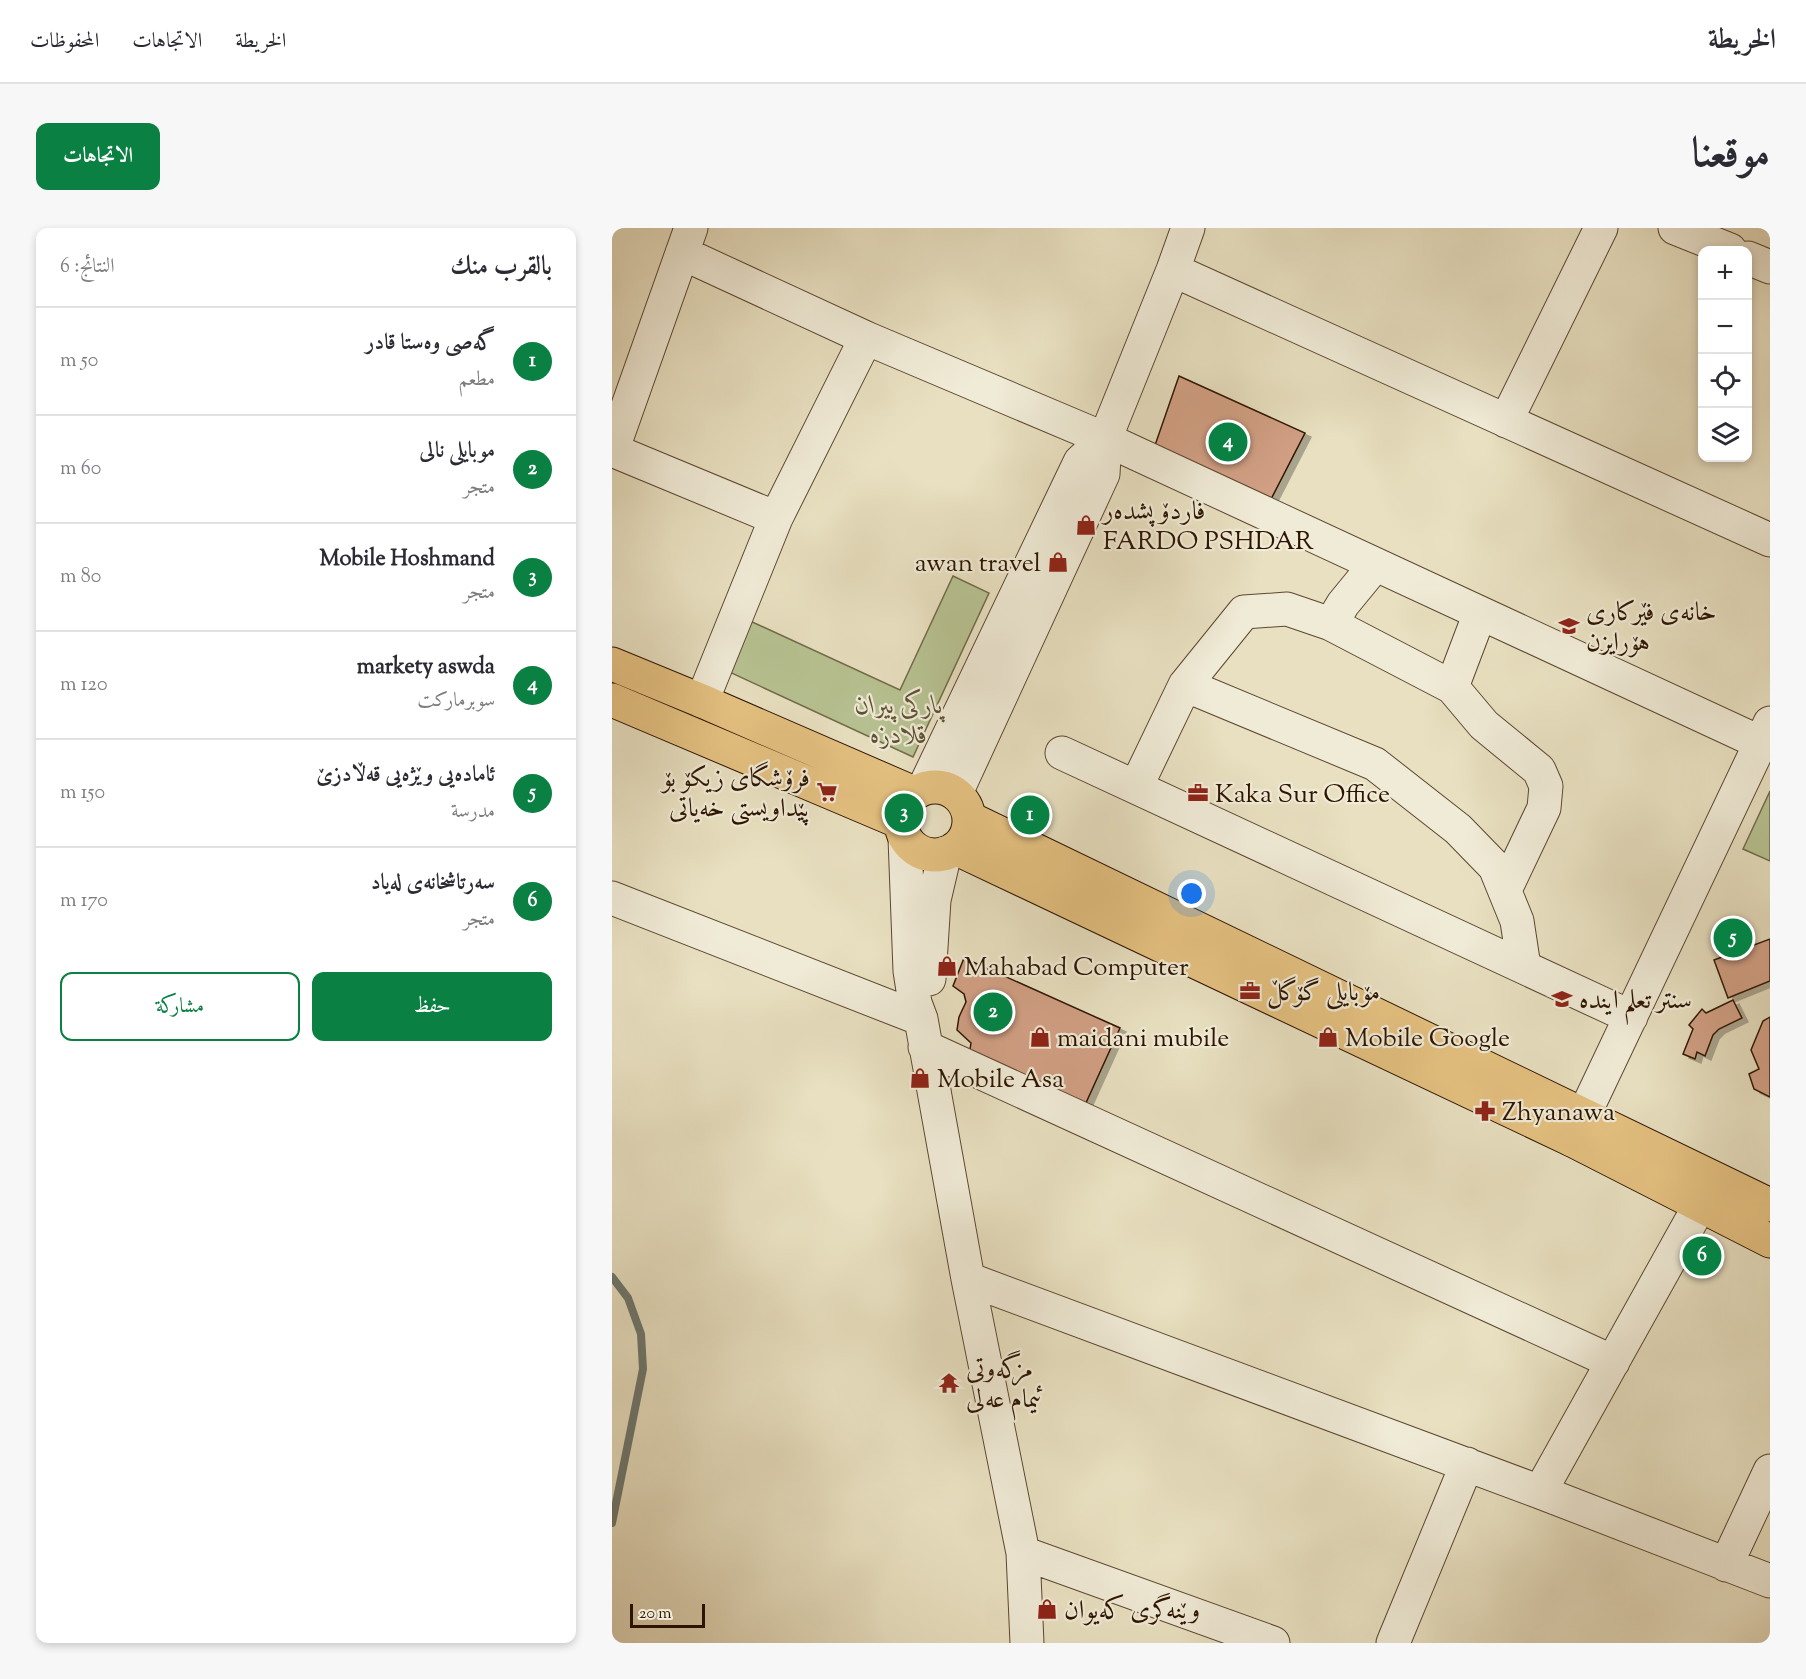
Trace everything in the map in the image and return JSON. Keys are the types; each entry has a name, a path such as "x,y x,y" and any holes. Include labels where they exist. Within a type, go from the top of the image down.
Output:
{"main road":[{"path":"612,664 919,791"},
{"path":"612,700 903,830"},
{"path":"962,805 966,835 950,851 933,855 912,846 903,830 904,806 919,791 935,786 946,788 962,805 1579,1127 1700,1205 1770,1241"},
{"path":"950,851 1579,1127 1770,1204"}],"street":[{"path":"962,805 1103,474 1105,439 1188,228"},
{"path":"1506,421 1601,228"},
{"path":"1675,228 1720,246"},
{"path":"776,518 612,451 687,241 866,338 1105,439 1480,614 1765,733 1579,1127"},
{"path":"1752,260 1770,267"},
{"path":"1173,270 1770,540"},
{"path":"702,701 776,518 866,338"},
{"path":"919,791 1080,462 1105,439"},
{"path":"1331,624 1343,604 1375,565"},
{"path":"1136,787 1185,685 1244,612 1287,609 1331,624 1452,687 1484,725 1539,770 1546,786 1544,808 1505,890"},
{"path":"1452,687 1480,614"},
{"path":"1185,685 1375,764 1458,829 1495,867 1517,921 1524,967"},
{"path":"1062,753 1631,1017"},
{"path":"903,830 910,971 915,1004 923,1033 968,1279 1023,1553 1027,1643"},
{"path":"923,1033 934,900 950,851"},
{"path":"612,898 923,1033 1613,1362"},
{"path":"1540,1492 1700,1205"},
{"path":"968,1279 1467,1464 1770,1581"},
{"path":"1393,1643 1467,1464"},
{"path":"1726,1565 1770,1471"},
{"path":"1023,1553 1273,1643"}],"green space":[{"name":"پارکی پیران قلادزه","path":"953,576 989,593 913,757 725,670 748,620 900,690"},
{"path":"1770,791 1770,861 1743,849"}],"building":[{"path":"1179,376 1305,433 1269,503 1153,451"},
{"path":"1770,939 1770,981 1728,998 1714,960"},
{"name":"maidani mubile","path":"964,958 1120,1028 1085,1105 969,1055 971,1043 957,1030 959,1017 966,1002 964,994 953,986"},
{"path":"1733,1000 1742,1018 1719,1029 1713,1035 1705,1056 1697,1052 1695,1059 1683,1054 1693,1029 1689,1025 1702,1009 1706,1013"},
{"path":"1770,1017 1770,1097 1754,1089 1749,1074 1759,1069 1751,1050 1763,1021"}],"waterway":[{"path":"612,1277 628,1298 641,1334 643,1369 612,1523"}],"place":[{"name":"markety aswda","path":"1228,442"},
{"name":"فاردۆ پشدەر FARDO PSHDAR","path":"1086,525"},
{"name":"awan travel","path":"1058,562"},
{"name":"خانەی فێرکاری هۆرایزن","path":"1569,626"},
{"name":"فرۆشگای زیکۆ بۆ پێداویستی خەیاتی","path":"827,792"},
{"name":"Kaka Sur Office","path":"1198,793"},
{"name":"Mobile Hoshmand","path":"904,813"},
{"name":"گەصی وەستا قادر","path":"1030,815"},
{"name":"ئامادەیی وێژەیی قەڵادزێ","path":"1733,938"},
{"name":"Mahabad Computer","path":"947,966"},
{"name":"مۆبایلی گۆگڵ","path":"1250,991"},
{"name":"سنتر تعلم اينده","path":"1562,999"},
{"name":"موبايلى نالى","path":"993,1012"},
{"name":"maidani mubile","path":"1040,1037"},
{"name":"Mobile Google","path":"1328,1037"},
{"name":"Mobile Asa","path":"920,1078"},
{"name":"Zhyanawa","path":"1485,1111"},
{"name":"سەرتاشخانەی لەیاد","path":"1702,1256"},
{"name":"مزگەوتی ئیمام عەلی","path":"949,1383"},
{"name":"وێنەگری کەیوان","path":"1047,1609"}]}
